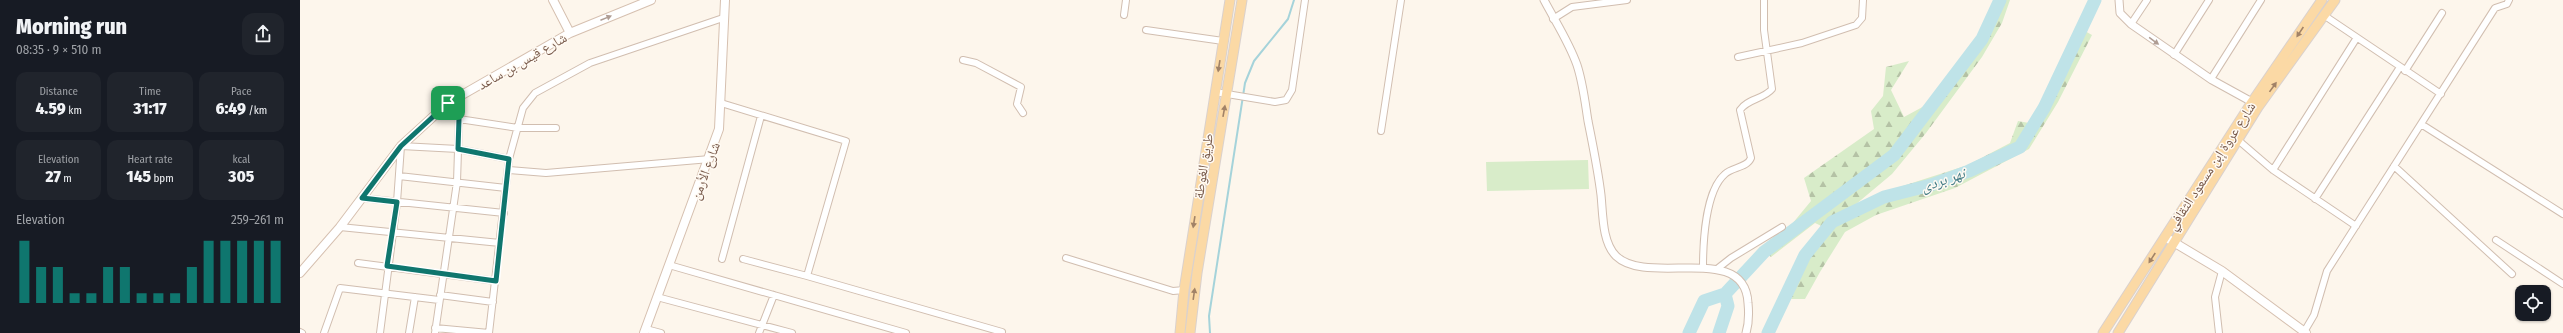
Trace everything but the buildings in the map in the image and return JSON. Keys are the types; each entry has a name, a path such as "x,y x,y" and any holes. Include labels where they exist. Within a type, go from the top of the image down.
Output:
{"main road":[{"path":"553,0 570,33"},
{"name":"شارع قيس بن ساعد","path":"300,272 340,227 401,146 448,103 570,33 651,0"},
{"name":"شارع الأرمن","path":"645,331 710,159 719,129 725,0"},
{"name":"طريق الغوطة","path":"1180,333 1184,290 1230,0"},
{"path":"1190,333 1197,273 1231,95 1242,0"},
{"name":"شارع عروة إبن مسعود الثقافي","path":"2103,333 2252,102 2322,0"},
{"name":"شارع عروة إبن مسعود الثقافي","path":"2118,333 2258,107 2325,16 2335,0"},
{"path":"2165,237 2222,271 2305,332"}],"street":[{"path":"1124,15 1126,0"},
{"path":"1215,92 1281,102 1289,97 1305,0"},
{"path":"1381,131 1401,0"},
{"path":"1544,0 1572,52 1582,81 1596,160 1604,220 1611,249 1624,262 1633,265 1674,269 1703,268 1721,270 1741,281 1745,287 1748,299 1746,333"},
{"path":"1553,19 1572,7 1626,0"},
{"path":"1703,268 1704,227 1719,180 1727,172 1747,163 1751,158 1740,110 1745,104 1768,93 1772,88 1764,30 1764,0"},
{"path":"1738,57 1767,52 1802,43 1860,23 1862,18 1863,0"},
{"path":"2119,0 2120,13 2131,24 2211,79 2252,102"},
{"path":"2131,24 2147,0"},
{"path":"2174,55 2210,0"},
{"path":"2211,79 2261,0"},
{"path":"2305,332 2314,315 2327,271 2495,8 2507,4 2509,0"},
{"path":"2315,199 2442,13"},
{"path":"2325,16 2441,94"},
{"path":"448,103 459,119 457,182 442,273 435,330 489,333 509,170 509,159 523,108 535,93 590,63 723,18"},
{"path":"1146,30 1223,41"},
{"path":"2273,170 2356,38"},
{"path":"963,60 976,63 1021,87 1017,104 1023,113"},
{"path":"721,103 846,141 807,276"},
{"path":"722,259 761,116"},
{"path":"459,119 518,128 556,128"},
{"path":"2421,124 2563,214"},
{"path":"2238,140 2273,170 2356,226"},
{"path":"380,333 387,266 397,202 401,146 458,149 509,159"},
{"path":"509,170 546,173 710,159"},
{"path":"2394,166 2512,274"},
{"path":"399,176 506,188"},
{"path":"362,198 504,213"},
{"path":"340,227 393,231 500,243"},
{"path":"1721,270 1731,258 1782,227"},
{"path":"2496,240 2563,284"},
{"path":"1066,258 1173,291 1184,290"},
{"path":"744,259 1002,332"},
{"path":"358,263 496,281"},
{"path":"669,265 906,333"},
{"path":"2220,333 2214,297 2222,271"},
{"path":"324,333 340,288 415,297 493,302"},
{"path":"759,333 774,295"},
{"path":"409,333 415,297"},
{"path":"657,297 792,333"},
{"path":"645,331 661,333"}],"green space":[{"path":"1996,0 2010,0 2002,23 1982,57 1926,133 1892,174 1855,205 1884,192 1968,165 2010,143 2018,121 2029,123 2041,103 2076,26 2092,35 2058,102 2029,149 1955,188 1876,215 1845,232 1805,299 1791,299 1806,262 1830,230 1815,223 1771,257 1761,247 1792,224 1811,201 1804,178 1874,129 1871,111 1883,96 1886,67 1909,61 1891,90 1904,117 1928,104 1945,79 1974,45"},
{"path":"1588,160 1589,189 1487,191 1486,162"}],"waterway":[{"path":"1210,333 1209,316 1245,83 1254,61 1288,19 1294,0"},
{"name":"نهر بردى","path":"1689,333 1704,301 1725,294 1764,252 1894,155 1982,39 2000,0"},
{"name":"نهر بردى","path":"1768,333 1805,255 1832,222 1884,197 1931,185 1969,171 2020,147 2044,108 2095,0"},
{"path":"1719,333 1728,306 1725,294"}],"route":[{"path":"448,103 459,119 458,149 509,159 496,281 387,266 397,202 362,198 401,146 448,103"}]}
